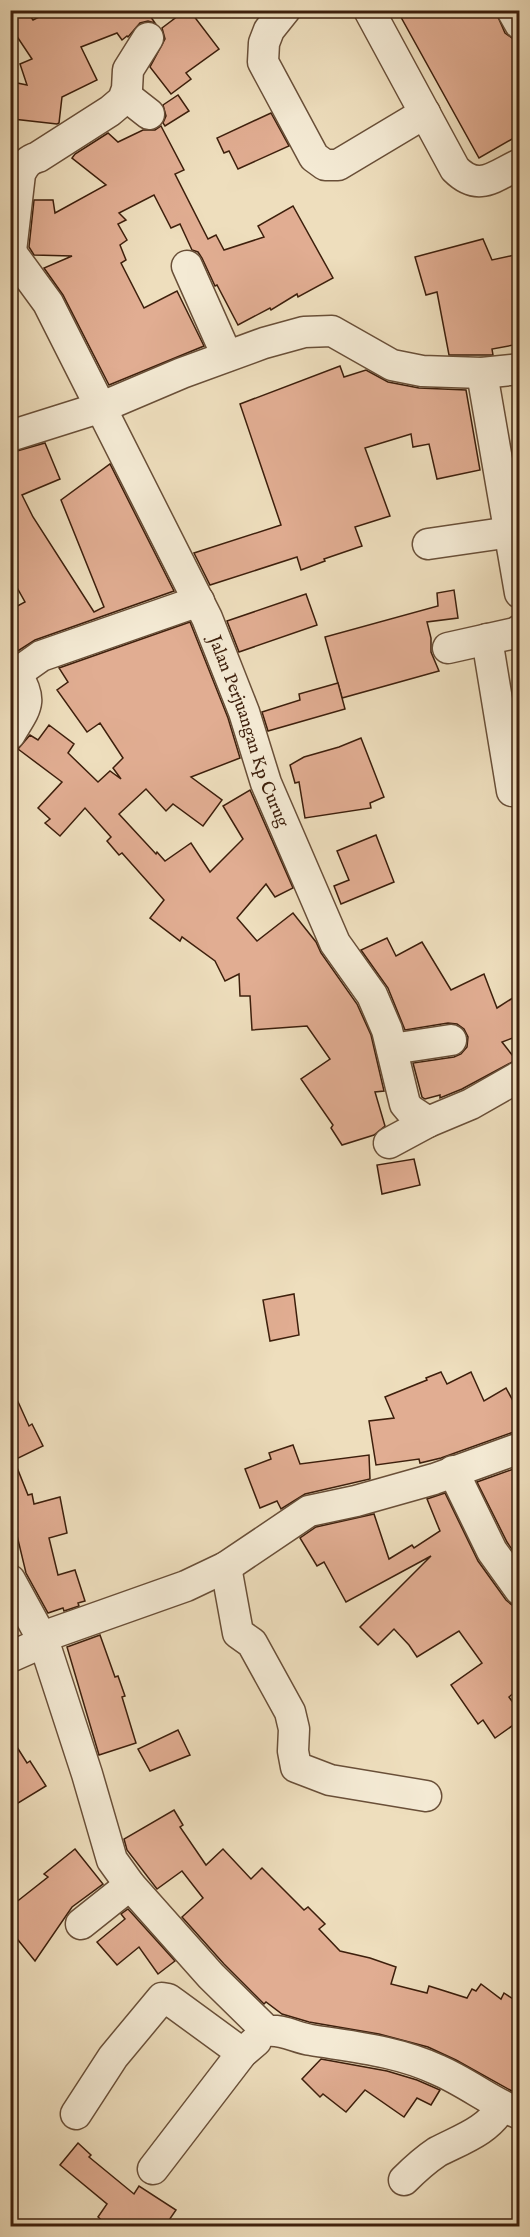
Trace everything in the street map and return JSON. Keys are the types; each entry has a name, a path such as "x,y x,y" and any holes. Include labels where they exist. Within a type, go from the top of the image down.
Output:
{"street":[{"path":"285,10 270,30 264,43 263,62 314,157 325,165 338,165 425,113"},
{"path":"369,10 455,169 472,182 485,181 519,164"},
{"path":"512,10 519,24"},
{"path":"14,262 20,174 24,165 110,111 137,105 128,70 148,38"},
{"name":"Jalan Perjuangan Kp Curug","path":"14,262 48,303 199,601 234,685 266,783 335,943 372,995 387,1030 405,1104 428,1122"},
{"path":"187,266 226,356"},
{"path":"10,436 102,407 226,356 304,332 332,332 392,365 422,371 482,373 519,369"},
{"path":"482,373 519,593"},
{"path":"428,544 510,532"},
{"path":"10,734 26,705 27,694 13,676 41,656 199,601"},
{"path":"448,648 515,633 519,630"},
{"path":"487,639 512,791"},
{"path":"392,1049 451,1040"},
{"path":"389,1143 428,1122 471,1104 519,1076"},
{"path":"10,1657 43,1639 186,1586 241,1557 309,1510 356,1501 519,1448"},
{"path":"453,1471 492,1551 519,1590"},
{"path":"241,1557 237,1633 252,1643 290,1712 294,1729 293,1751 296,1767 330,1780 426,1796"},
{"path":"10,1580 43,1639 112,1860 130,1885 211,1976 267,2031"},
{"path":"81,1924 130,1885"},
{"path":"76,2114 113,2057 162,1998 168,1999 242,2053"},
{"path":"153,2169 242,2053 267,2031 278,2029 301,2039 378,2050 437,2069 511,2110"},
{"path":"404,2180 435,2154 481,2130 496,2117 511,2110"}],"building":[{"path":"10,10 26,10 33,20 53,10 146,10 155,23 148,21 140,23 128,37 122,40 117,33 81,47 97,80 62,97 57,124 13,119 17,83 27,85 20,64 32,59 10,26"},
{"path":"397,10 495,10 505,33 519,43 519,135 479,158"},
{"path":"190,11 219,49 186,73 191,79 171,94 150,67 165,39 162,28 182,13 185,15"},
{"path":"178,95 189,111 165,126 163,123 166,116 163,105"},
{"path":"271,113 289,146 238,169 229,151 224,153 217,138"},
{"path":"161,126 184,170 175,174 208,239 216,235 224,250 264,237 258,226 293,206 333,278 238,325 217,285 215,286 202,258 198,252 192,250 180,224 171,228 154,195 119,213 126,220 118,224 127,240 120,245 126,260 121,263 144,308 177,291 204,346 109,385 63,295 44,268 72,256 34,255 29,247 34,200 53,200 55,213 106,185 72,158 75,154 108,133 118,142 143,130 155,130"},
{"path":"483,239 492,260 519,254 519,344 492,349 493,355 449,355 437,292 426,295 415,257"},
{"path":"340,366 344,377 366,370 388,382 419,388 466,390 480,470 437,479 429,444 413,447 411,434 365,448 390,516 355,527 362,546 324,559 325,561 301,570 297,557 210,585 194,553 281,525 240,404"},
{"path":"45,443 60,479 22,495 33,517 94,612 104,607 61,500 110,464 174,591 35,640 10,656 10,610 25,602 10,575 10,453"},
{"path":"454,590 458,618 427,622 431,638 431,652 439,671 342,698 325,637 438,606 437,593"},
{"path":"306,594 317,625 239,652 227,621"},
{"path":"190,622 228,718 240,758 191,777 222,800 203,826 173,804 166,811 146,789 119,814 165,861 191,843 210,872 243,839 223,806 250,790 293,888 275,897 266,884 237,918 257,941 293,913 316,942 321,953 357,1004 371,1035 384,1091 375,1092 385,1126 374,1135 342,1145 331,1128 333,1125 301,1079 330,1059 307,1026 252,1030 250,996 240,996 239,974 225,981 215,961 182,937 180,941 150,918 164,900 122,853 119,855 107,841 111,837 85,808 60,836 45,823 50,819 38,808 62,782 18,749 30,735 38,740 49,725 74,744 68,753 98,782 110,771 121,779 113,768 123,758 100,723 87,732 57,690 68,682 59,668"},
{"path":"338,683 345,709 268,731 262,712 300,700 299,694"},
{"path":"361,738 384,797 370,803 371,808 305,818 299,782 295,783 290,765 304,757"},
{"path":"376,835 394,882 341,904 334,886 349,880 337,851"},
{"path":"387,938 396,956 422,942 451,990 484,974 497,1008 519,994 519,1018 513,1021 518,1036 502,1042 516,1060 440,1098 440,1095 425,1099 422,1097 413,1063 461,1054 467,1047 468,1037 464,1029 457,1024 448,1023 405,1030 388,988 361,950"},
{"path":"414,1159 420,1185 382,1194 377,1165"},
{"path":"294,1294 299,1335 270,1341 263,1300"},
{"path":"441,1372 447,1384 471,1372 484,1401 506,1388 519,1412 519,1430 441,1458 420,1463 419,1459 376,1465 369,1421 394,1418 385,1397"},
{"path":"10,1384 29,1426 32,1424 43,1446 14,1460 28,1495 32,1494 34,1504 60,1497 67,1533 49,1538 58,1575 75,1570 85,1601 78,1603 79,1606 64,1611 63,1608 48,1613 26,1573 14,1523 10,1523"},
{"path":"293,1445 300,1464 369,1455 370,1479 305,1494 281,1509 277,1501 260,1508 245,1469 271,1459 269,1453"},
{"path":"519,1467 519,1560 507,1542 477,1482"},
{"path":"445,1493 478,1561 506,1600 519,1607 519,1688 509,1697 519,1711 519,1721 495,1738 483,1720 478,1724 451,1685 482,1663 459,1631 417,1657 394,1629 378,1645 360,1627 431,1556 346,1602 324,1562 317,1566 300,1538 316,1527 374,1514 389,1559 412,1545 414,1548 440,1531 427,1499"},
{"path":"100,1635 115,1677 118,1676 125,1696 122,1697 136,1743 99,1755 67,1647"},
{"path":"178,1730 190,1755 150,1771 138,1749"},
{"path":"10,1736 27,1763 30,1761 46,1786 10,1808"},
{"path":"174,1810 183,1825 180,1827 206,1865 223,1849 251,1879 262,1868 304,1910 308,1907 325,1924 319,1929 340,1951 396,1967 391,1984 427,1993 429,1986 467,1998 472,1989 476,1991 481,1984 501,1999 504,1993 519,2003 519,2095 428,2047 379,2034 309,2022 282,2014 266,2002 264,2004 182,1917 203,1898 182,1871 157,1889 127,1850 124,1839"},
{"path":"75,1849 103,1884 72,1907 35,1961 10,1930 10,1907 48,1877 44,1874"},
{"path":"128,1909 175,1961 158,1974 139,1947 117,1965 97,1942 125,1919 121,1914"},
{"path":"321,2059 387,2071 440,2090 431,2105 417,2098 404,2117 365,2090 346,2112 323,2094 320,2097 302,2079"},
{"path":"78,2143 91,2155 89,2157 134,2194 139,2186 176,2210 165,2226 108,2226 98,2217 107,2204 60,2165"}]}
